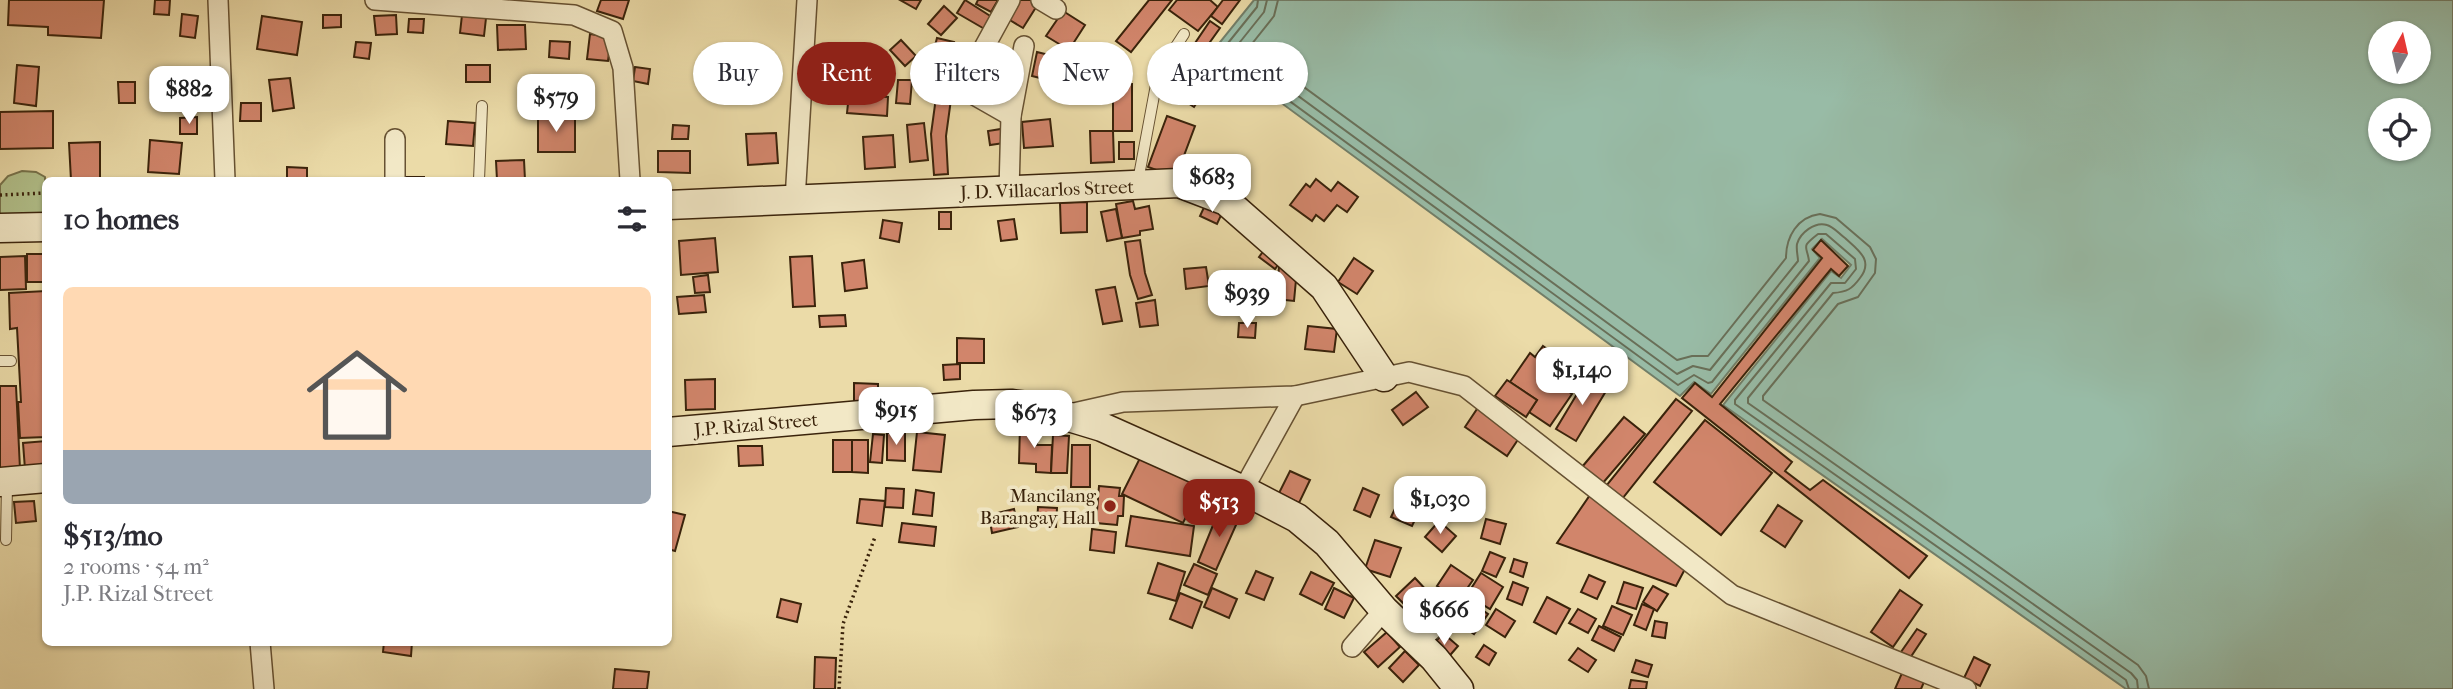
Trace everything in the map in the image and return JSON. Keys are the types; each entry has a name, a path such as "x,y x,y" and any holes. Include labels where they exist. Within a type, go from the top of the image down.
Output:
{"main road":[{"name":"J. D. Villacarlos Street","path":"672,205 1179,183 1226,201 1324,287 1384,377"},
{"path":"0,228 42,227"},
{"name":"J.P. Rizal Street","path":"672,432 1011,404 1036,407 1102,427 1243,489 1297,518 1326,542 1384,610 1418,642 1459,689"},
{"path":"4,481 42,478"}],"street":[{"path":"218,0 225,177"},
{"path":"375,0 574,15 612,31 623,68 630,177"},
{"path":"794,200 807,0"},
{"path":"1010,0 969,75 968,86 969,92 981,101 1011,116"},
{"path":"1009,191 1013,105"},
{"path":"395,139 395,177"},
{"path":"1064,415 1122,402 1295,396 1409,372 1464,386 1732,595 1966,689"},
{"path":"1243,489 1295,396"},
{"path":"1352,647 1384,610"},
{"path":"1418,642 1446,618"},
{"path":"260,646 264,689"}],"lane":[{"path":"1137,185 1158,74 1184,34"},
{"path":"479,177 482,106"},
{"path":"4,481 6,540"}],"path":[{"path":"0,195 42,194"},
{"path":"839,689 843,624 875,537"}],"green space":[{"path":"22,171 36,172 45,177 42,177 42,215 0,215 0,185 8,176"}],"water":[{"path":"1254,0 2453,0 2453,689 2126,689 1723,405 1831,271 1841,278 1851,265 1822,239 1812,249 1820,258 1711,394 1694,382 1680,396 1284,105 1308,105 1308,42 1220,42"}],"building":[{"path":"9,0 104,0 101,38 48,35 48,27 8,25"},
{"path":"155,0 170,0 169,15 154,14"},
{"path":"601,0 629,0 623,19 597,11"},
{"path":"900,0 921,0 916,9"},
{"path":"965,0 995,19 988,31 957,13"},
{"path":"978,0 998,0 991,12 976,4"},
{"path":"1020,0 1032,0 1038,4 1023,28 1008,19"},
{"path":"1149,0 1172,0 1133,49 1133,42 1116,41"},
{"path":"1177,0 1210,0 1218,7 1198,31 1169,10"},
{"path":"1223,0 1240,0 1222,24 1211,16"},
{"path":"944,6 957,18 941,35 928,24"},
{"path":"1063,11 1085,25 1074,42 1056,42 1046,36"},
{"path":"182,14 198,16 195,38 180,36"},
{"path":"323,15 341,15 341,27 323,28"},
{"path":"396,15 397,34 376,35 374,16"},
{"path":"462,15 486,18 484,36 460,33"},
{"path":"262,16 302,22 297,55 257,49"},
{"path":"409,19 424,19 423,33 408,32"},
{"path":"1210,21 1220,28 1210,42 1196,42"},
{"path":"497,25 525,25 526,49 498,50"},
{"path":"590,34 611,37 608,61 587,59"},
{"path":"937,38 954,42 936,42"},
{"path":"901,40 910,50 910,61 905,66 896,56 896,45"},
{"path":"550,41 570,42 569,59 549,57"},
{"path":"356,42 371,43 369,59 354,57"},
{"path":"1037,52 1038,78 1032,76"},
{"path":"17,65 39,67 36,106 14,103"},
{"path":"466,65 490,65 490,82 466,82"},
{"path":"635,67 650,69 648,84 633,81"},
{"path":"290,78 294,108 273,111 269,80"},
{"path":"898,80 910,80 910,104 896,103"},
{"path":"118,82 135,82 135,103 119,103"},
{"path":"561,83 578,85 576,102 559,100"},
{"path":"241,103 261,103 261,121 240,121"},
{"path":"848,105 888,105 887,116 847,113"},
{"path":"935,105 950,105 946,136 948,174 934,175 931,134"},
{"path":"1113,105 1132,105 1132,131 1113,131"},
{"path":"53,111 53,148 0,149 0,112"},
{"path":"538,116 575,117 575,152 538,152"},
{"path":"1167,116 1195,126 1176,177 1148,167"},
{"path":"197,117 197,134 180,134 180,118"},
{"path":"1050,119 1053,146 1024,148 1022,122"},
{"path":"448,121 475,123 473,146 446,144"},
{"path":"924,123 928,160 910,162 907,125"},
{"path":"673,125 689,126 688,139 672,139"},
{"path":"1001,129 1004,143 990,145 988,131"},
{"path":"1090,131 1113,131 1114,162 1091,163"},
{"path":"776,133 778,163 748,165 746,134"},
{"path":"893,135 895,167 865,169 863,137"},
{"path":"150,140 182,143 179,174 148,172"},
{"path":"100,142 100,177 71,177 69,143"},
{"path":"1119,142 1134,142 1134,159 1119,159"},
{"path":"658,151 690,151 690,173 658,172"},
{"path":"524,160 525,177 497,177 496,161"},
{"path":"287,167 307,168 307,177 287,177"},
{"path":"1316,179 1331,191 1338,182 1358,197 1347,212 1337,205 1324,221 1316,215 1312,221 1290,205 1306,184 1310,187"},
{"path":"1133,201 1135,209 1149,206 1153,229 1140,231 1140,235 1122,238 1116,204"},
{"path":"1087,202 1087,232 1061,233 1060,203"},
{"path":"1206,203 1223,211 1217,224 1200,216"},
{"path":"1116,209 1122,238 1107,241 1101,212"},
{"path":"939,212 951,212 951,229 939,229"},
{"path":"1014,219 1017,239 1001,241 998,221"},
{"path":"883,220 902,223 899,242 880,238"},
{"path":"715,238 718,272 681,275 679,241"},
{"path":"1140,240 1145,273 1152,295 1138,299 1130,275 1125,242"},
{"path":"1821,240 1848,266 1839,276 1831,269 1720,404 1792,462 1785,471 1810,490 1823,480 1927,556 1909,578 1682,398 1695,383 1712,397 1822,258 1813,250"},
{"path":"1268,245 1284,257 1275,269 1259,257"},
{"path":"27,254 42,254 42,282 27,282"},
{"path":"25,256 26,289 0,290 0,257"},
{"path":"812,256 815,306 793,307 790,257"},
{"path":"1354,258 1373,271 1357,294 1338,282"},
{"path":"864,260 867,288 845,291 842,263"},
{"path":"1206,267 1209,286 1186,289 1184,269"},
{"path":"1279,267 1297,269 1294,301 1276,299"},
{"path":"708,275 710,292 695,293 693,277"},
{"path":"1115,287 1122,321 1103,324 1096,290"},
{"path":"42,291 42,437 20,438 17,328 10,329 9,293"},
{"path":"704,295 706,312 679,314 677,297"},
{"path":"1155,300 1158,325 1140,327 1136,303"},
{"path":"845,315 846,326 820,327 819,316"},
{"path":"1239,323 1256,323 1255,338 1238,337"},
{"path":"1308,326 1337,329 1334,352 1305,349"},
{"path":"957,338 984,339 984,363 957,363"},
{"path":"1543,346 1563,360 1555,371 1562,376 1557,383 1572,394 1550,426 1529,412 1537,400 1510,382 1530,353 1535,357"},
{"path":"960,364 960,379 944,380 943,365"},
{"path":"1589,374 1609,386 1576,441 1556,429"},
{"path":"715,379 715,409 686,410 685,380"},
{"path":"1507,380 1537,400 1526,417 1495,396"},
{"path":"854,383 878,384 878,409 854,408"},
{"path":"0,386 16,386 20,469 0,469"},
{"path":"1416,392 1428,407 1403,425 1392,410"},
{"path":"1676,399 1692,411 1622,499 1606,486"},
{"path":"1479,406 1521,435 1507,456 1465,427"},
{"path":"1624,417 1645,434 1602,484 1582,467"},
{"path":"1705,420 1772,473 1721,535 1654,482"},
{"path":"1020,426 1038,426 1037,445 1052,445 1051,473 1036,472 1036,464 1019,463"},
{"path":"917,432 945,435 941,472 913,470"},
{"path":"887,433 905,433 905,461 887,460"},
{"path":"873,434 884,435 882,463 870,462"},
{"path":"1053,435 1069,436 1067,473 1051,473"},
{"path":"833,440 852,440 852,472 833,472"},
{"path":"852,440 868,440 868,473 852,472"},
{"path":"42,441 42,468 25,469 23,443"},
{"path":"1072,445 1090,445 1090,487 1071,487"},
{"path":"738,446 762,446 763,465 739,466"},
{"path":"1141,456 1201,486 1183,523 1122,494"},
{"path":"1290,471 1310,480 1299,503 1279,493"},
{"name":"Mancilang Barangay Hall","path":"1099,486 1120,488 1119,496 1124,496 1123,516 1118,516 1117,525 1096,523"},
{"path":"886,488 904,489 903,508 885,507"},
{"path":"1363,488 1379,495 1370,517 1354,510"},
{"path":"916,490 934,493 932,516 913,514"},
{"path":"1590,495 1685,569 1676,586 1557,543"},
{"path":"1401,496 1422,505 1412,526 1391,517"},
{"path":"860,499 885,501 882,526 857,523"},
{"path":"34,501 36,521 16,523 14,502"},
{"path":"1778,505 1802,521 1785,547 1761,531"},
{"path":"1038,507 1057,508 1056,527 1037,525"},
{"path":"1220,508 1240,516 1216,570 1198,562"},
{"path":"1014,509 1018,527 992,533 989,515"},
{"path":"672,512 685,515 675,551 672,550"},
{"path":"1131,516 1194,526 1190,556 1126,546"},
{"path":"1486,519 1506,524 1500,544 1481,538"},
{"path":"1439,521 1456,536 1442,552 1425,537"},
{"path":"902,523 936,527 934,546 899,542"},
{"path":"1092,529 1116,532 1114,553 1090,550"},
{"path":"1375,540 1401,548 1390,577 1365,569"},
{"path":"1490,552 1505,558 1496,577 1482,571"},
{"path":"1514,559 1527,563 1523,577 1510,572"},
{"path":"1158,563 1185,572 1176,601 1148,593"},
{"path":"1194,564 1217,574 1208,595 1184,585"},
{"path":"1451,565 1473,580 1459,600 1437,586"},
{"path":"1256,571 1273,578 1264,600 1246,593"},
{"path":"1311,572 1334,583 1322,605 1300,594"},
{"path":"1481,573 1503,587 1490,609 1467,595"},
{"path":"1589,575 1605,582 1597,599 1581,592"},
{"path":"1415,578 1429,593 1411,611 1396,596"},
{"path":"1513,582 1528,588 1522,605 1507,599"},
{"path":"1624,582 1643,588 1636,609 1617,603"},
{"path":"1653,586 1668,594 1657,611 1643,602"},
{"path":"1212,588 1237,599 1229,618 1204,607"},
{"path":"1334,588 1354,598 1344,618 1325,609"},
{"path":"1900,590 1922,605 1893,647 1871,632"},
{"path":"1180,593 1202,602 1192,628 1170,619"},
{"path":"1547,597 1570,609 1556,634 1534,622"},
{"path":"1427,598 1442,616 1424,631 1409,614"},
{"path":"1465,598 1488,614 1474,634 1451,618"},
{"path":"781,599 801,604 797,622 777,617"},
{"path":"1642,604 1654,609 1646,630 1634,625"},
{"path":"1612,606 1632,615 1623,635 1603,626"},
{"path":"1496,609 1515,621 1505,637 1486,625"},
{"path":"1578,609 1596,619 1588,633 1569,623"},
{"path":"1655,621 1667,623 1665,638 1652,636"},
{"path":"1599,626 1621,637 1614,651 1592,640"},
{"path":"1917,629 1926,634 1910,658 1901,652"},
{"path":"1387,632 1400,647 1378,667 1364,652"},
{"path":"1443,633 1458,646 1445,661 1430,648"},
{"path":"1484,645 1496,653 1489,665 1476,657"},
{"path":"384,646 412,646 411,656 383,652"},
{"path":"1578,648 1596,660 1588,672 1569,660"},
{"path":"1405,651 1419,665 1403,682 1389,668"},
{"path":"815,657 836,658 835,689 814,689"},
{"path":"1974,657 1990,665 1980,686 1964,678"},
{"path":"1636,660 1652,665 1648,677 1632,672"},
{"path":"615,669 649,672 647,689 613,689"},
{"path":"1902,673 1924,682 1921,689 1895,689"},
{"path":"1631,680 1647,682 1646,689 1629,689"}],"place":[{"name":"Mancilang Barangay Hall","path":"1110,506"}]}
